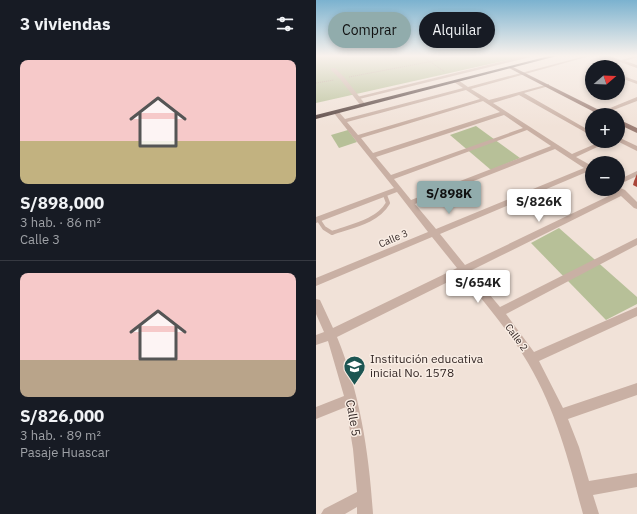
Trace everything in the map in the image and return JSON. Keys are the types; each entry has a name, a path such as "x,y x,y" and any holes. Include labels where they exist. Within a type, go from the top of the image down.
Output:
{"highway":[{"path":"316,117 460,80"}],"street":[{"path":"344,80 363,105"},
{"path":"344,121 497,80"},
{"path":"537,80 591,108"},
{"path":"456,81 585,165"},
{"path":"358,137 547,85"},
{"path":"520,93 585,129"},
{"path":"616,108 637,99"},
{"path":"628,102 637,106"},
{"name":"Calle 2","path":"336,112 358,137 465,270 499,313 532,359 560,415 572,447 590,514"},
{"path":"372,156 504,113"},
{"path":"625,125 636,130"},
{"path":"390,178 528,128"},
{"path":"625,143 637,149"},
{"path":"410,203 557,146"},
{"path":"572,156 590,148"},
{"name":"Calle 3","path":"316,282 434,232 585,171"},
{"path":"625,179 637,173"},
{"path":"317,220 399,189"},
{"path":"625,195 637,206"},
{"path":"316,340 330,335 465,270 610,196"},
{"path":"499,313 637,241"},
{"name":"Calle 5","path":"316,303 330,335 351,398 365,514"},
{"path":"532,359 637,311"},
{"path":"560,415 637,390"},
{"path":"316,413 351,398"},
{"path":"584,489 637,480"},
{"path":"329,514 364,496"}],"lane":[{"path":"358,98 431,80"},
{"path":"317,220 324,228 332,233 353,226 376,216 386,209 388,203 385,195"}],"path":[{"path":"316,83 332,80"}],"green space":[{"path":"316,80 419,80 316,103"},
{"path":"476,126 520,158 491,170 450,135"},
{"path":"348,130 357,142 339,148 331,135"},
{"path":"559,228 637,297 637,304 606,320 531,243"}],"place":[{"name":"Institución educativa inicial No. 1578","path":"355,386"}]}
